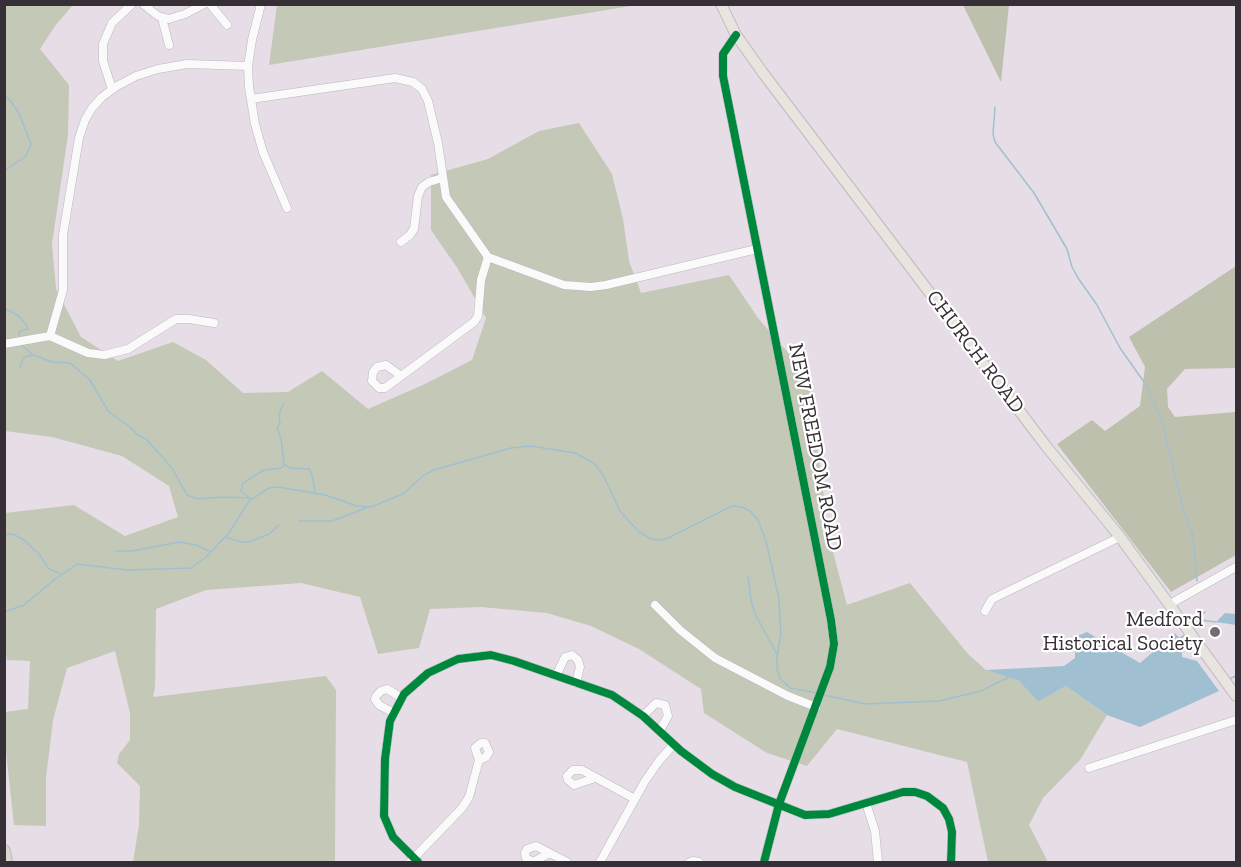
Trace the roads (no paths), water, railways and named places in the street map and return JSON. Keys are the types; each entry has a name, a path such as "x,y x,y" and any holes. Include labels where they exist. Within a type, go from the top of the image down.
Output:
{"highway":[{"path":"4,851 6,862"}],"main road":[{"name":"CHURCH ROAD","path":"721,4 736,35 763,73 1046,446 1120,537 1235,694"}],"street":[{"path":"112,89 103,61 103,44 112,23 132,4"},
{"path":"143,4 162,18 180,17 204,4"},
{"path":"210,4 227,25"},
{"path":"261,4 248,66 251,99 263,152 287,208"},
{"path":"162,18 169,45"},
{"name":"NEW FREEDOM ROAD","path":"736,35 723,54 722,67 832,626 833,655 779,804 764,862"},
{"path":"50,336 63,290 63,235 78,138 84,120 92,108 112,89 136,76 173,65 248,66"},
{"path":"251,99 395,78 413,81 422,89 428,101 438,143 446,197 488,257 564,285 591,287 613,284 757,249"},
{"path":"401,242 414,229 418,196 422,187 442,178"},
{"path":"401,376 474,322 478,316 481,280 488,257"},
{"path":"4,344 50,336 88,353 104,355 128,349 177,319 214,323"},
{"path":"986,611 992,599 1120,537"},
{"path":"1170,604 1236,567"},
{"path":"655,605 680,630 715,658 788,696 817,704"},
{"path":"479,760 469,797 462,808 414,861 393,837 384,816 386,748 390,721 409,689 435,669 466,657 491,655 612,695 643,716 701,767 720,779 805,815 829,814 909,791 921,793 943,808 949,819 952,832 951,862"},
{"path":"556,676 565,657 572,656 578,660 580,667 576,683"},
{"path":"394,713 379,705 376,696 387,689 402,698"},
{"path":"643,716 656,704 666,705 668,716 660,730"},
{"path":"1089,768 1236,720"},
{"path":"600,862 635,799 659,761 674,744"},
{"path":"594,778 635,799"},
{"path":"866,803 875,831 878,862"},
{"path":"548,854 567,862"},
{"path":"690,862 699,862"}],"water":[{"path":"1225,613 1236,614 1236,625 1216,622"},
{"path":"1087,632 1140,663 1175,633 1182,641 1182,657 1197,661 1219,691 1140,727 1107,715 1066,686 1038,702 1019,681 986,670 1064,666 1075,658 1075,637"}],"waterway":[{"path":"4,95 19,113 31,144 26,156 4,171"},
{"path":"995,107 993,134 995,142 1034,193 1067,249 1078,278 1097,305 1120,348 1153,399 1163,425 1184,512 1193,535 1197,581"},
{"path":"4,308 19,316 27,326 28,329 20,331 19,336"},
{"path":"23,346 33,355 52,362 70,363 90,380 108,411 146,439 172,468 187,495 198,499 250,498"},
{"path":"20,368 23,358 32,355"},
{"path":"283,404 277,428 281,439 284,464"},
{"path":"4,612 24,605 77,564 127,570 191,568 206,557 229,533 249,501 269,488 278,487 325,495 357,506 371,507 403,494 424,475 434,470 511,448 531,446 575,453 594,463 603,475 620,511 639,532 651,539 662,540 670,537 732,506 750,511 758,520 766,541 779,599 781,634 777,669 780,678 790,688 817,693"},
{"path":"248,497 241,491 243,483 264,470 281,468 284,465"},
{"path":"285,465 290,468 309,469 315,493"},
{"path":"299,521 332,521 366,508"},
{"path":"226,537 249,542 269,534 279,525"},
{"path":"5,534 13,534 24,540 40,555 48,568 60,574"},
{"path":"116,551 132,551 179,542 196,545 211,552"},
{"path":"748,577 755,614 777,654"},
{"path":"1193,630 1205,612"},
{"path":"1200,620 1216,622"},
{"path":"1178,639 1187,634"},
{"path":"1229,679 1236,676"},
{"path":"824,695 865,704 939,701 981,691 1009,677"}],"place":[{"name":"Medford Historical Society","path":"1215,632"}]}
